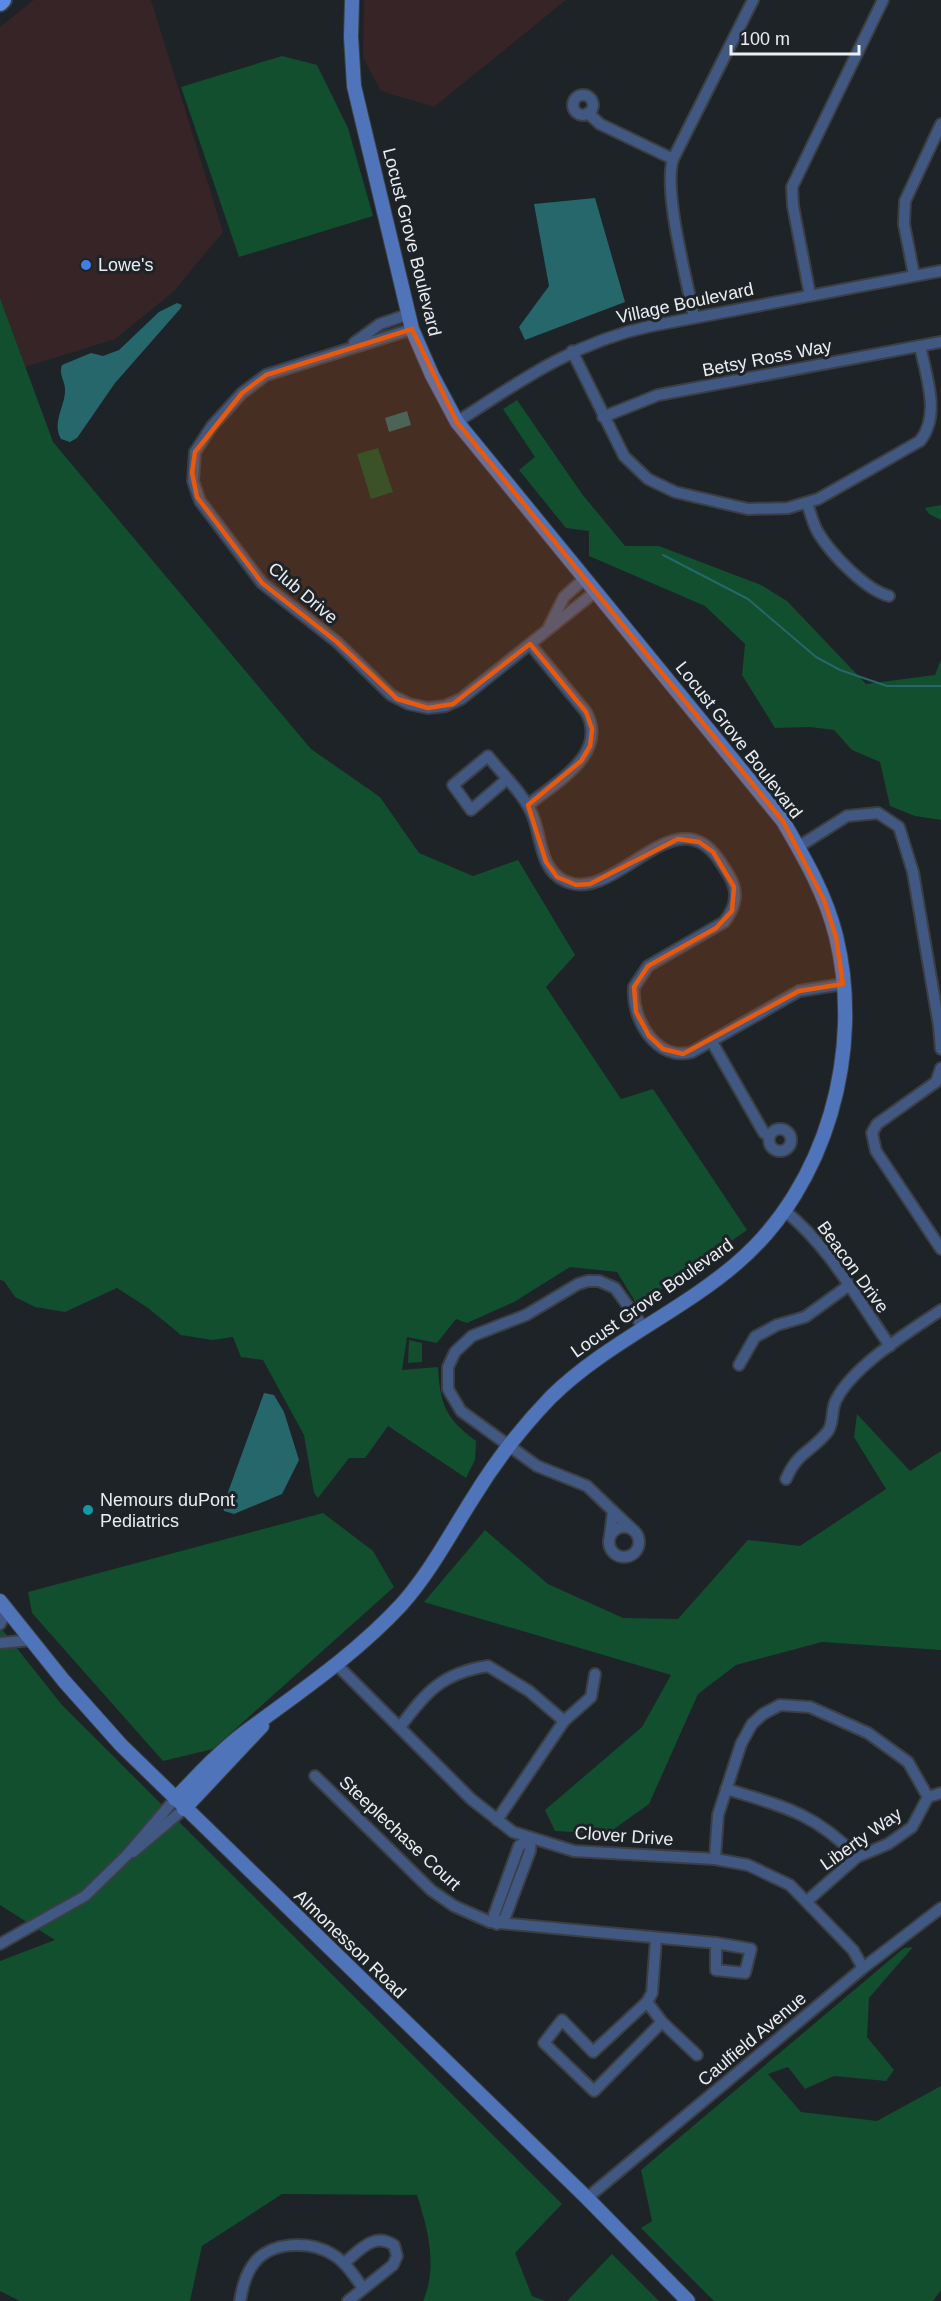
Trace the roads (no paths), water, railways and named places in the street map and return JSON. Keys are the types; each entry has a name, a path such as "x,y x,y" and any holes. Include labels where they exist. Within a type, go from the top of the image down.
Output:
{"street":[{"name":"Locust Grove Boulevard","path":"180,1804 228,1746 271,1716 379,1627 422,1579 444,1549 472,1499 508,1447 537,1412 578,1373 728,1271 755,1246 785,1211 821,1141 833,1108 840,1074 844,1030 843,984 836,937 814,878 798,846 783,821 457,422 432,375 412,328 354,86 351,38 352,0"},
{"path":"694,317 671,192 670,173 673,159 753,0"},
{"path":"810,295 793,206 792,187 883,0"},
{"path":"588,113 600,123 673,159"},
{"path":"914,275 904,224 904,204 910,184 936,147 941,124"},
{"name":"Village Boulevard","path":"457,422 537,370 572,351 625,332 941,271"},
{"path":"348,348 380,324 409,314"},
{"name":"Club Drive","path":"412,328 267,375 242,393 212,426 195,452 193,481 200,501 262,583 337,642 382,687 403,702 428,708 453,704 472,692 549,627 595,592"},
{"name":"Betsy Ross Way","path":"603,417 658,396 941,342"},
{"path":"572,351 624,456 648,479 666,488 748,509 777,510 807,503 906,450 923,437 930,424 932,412 920,346"},
{"path":"807,503 817,531 824,541 867,586 889,596"},
{"path":"549,627 564,597 584,579"},
{"path":"528,805 581,762 590,746 592,734 586,712 530,644"},
{"path":"506,780 471,810 453,785 488,756 528,805 549,868 557,877 572,884 584,885 599,881 678,839 702,843 716,856 734,887 735,899 728,917 716,928 648,966 637,979 633,994 636,1011 649,1036 663,1049 683,1054 712,1042 799,992 843,984"},
{"path":"798,846 847,816 878,813 899,827 913,872 941,1049"},
{"path":"712,1042 764,1133 769,1136"},
{"path":"941,1068 939,1085 877,1124 872,1133 876,1151 941,1249"},
{"name":"Beacon Drive","path":"785,1211 805,1227 890,1346"},
{"path":"613,1511 609,1546 614,1554 629,1557 639,1546 638,1536 632,1529 613,1511 583,1483 537,1466 461,1412 450,1394 448,1368 455,1352 465,1341 479,1332 526,1315 578,1284 588,1281 599,1281 615,1288 644,1328"},
{"path":"739,1365 755,1337 777,1325 805,1317 848,1286"},
{"path":"786,1479 794,1461 829,1430 835,1401 852,1379 890,1346 941,1310"},
{"path":"610,1536 621,1527 632,1529"},
{"path":"0,1624 4,1606"},
{"name":"Almonesson Road","path":"4,1606 122,1745 180,1804 586,2198 688,2301"},
{"path":"0,1643 31,1640"},
{"name":"Clover Drive","path":"336,1664 471,1799 513,1832 574,1851 715,1858 748,1865 790,1885 853,1950 863,1968"},
{"path":"400,1727 420,1700 446,1678 462,1670 488,1666 529,1691 564,1721"},
{"path":"497,1820 564,1721 591,1697 595,1674"},
{"path":"715,1858 718,1815 741,1744 752,1724 763,1714 780,1705 810,1707 868,1733 908,1762 928,1797 941,1793"},
{"name":"Steeplechase Court","path":"315,1776 431,1890 454,1906 497,1924 716,1943"},
{"path":"726,1789 794,1810 835,1834 857,1857"},
{"name":"Liberty Way","path":"807,1901 857,1857 888,1844 912,1827 928,1797"},
{"path":"0,1944 79,1901 180,1804"},
{"path":"497,1924 494,1915 519,1845 531,1838"},
{"name":"Caulfield Avenue","path":"586,2198 863,1968 941,1908"},
{"path":"656,1939 652,1993 647,2002 593,2052 562,2020 544,2043 594,2091 662,2022"},
{"path":"647,2002 662,2022 697,2055"},
{"path":"344,2263 375,2239 386,2239 394,2245 397,2256 393,2265 348,2301"},
{"path":"240,2301 244,2282 253,2264 272,2250 295,2244 320,2248 344,2263 363,2288"}],"water":[{"path":"595,198 625,302 525,340 519,327 549,286 534,204"},
{"path":"177,303 182,305 180,309 115,383 77,438 70,442 61,439 58,427 65,392 62,365 91,353 103,356 119,350 159,312"},
{"path":"407,411 411,425 389,432 385,418"},
{"path":"264,1393 274,1395 284,1412 299,1460 282,1494 234,1514 224,1511 223,1506"}],"waterway":[{"path":"663,555 748,599 816,657 840,670 887,686 941,686"}],"place":[{"name":"Lowe's","path":"86,265"},
{"name":"Nemours duPont Pediatrics","path":"88,1510"}]}
